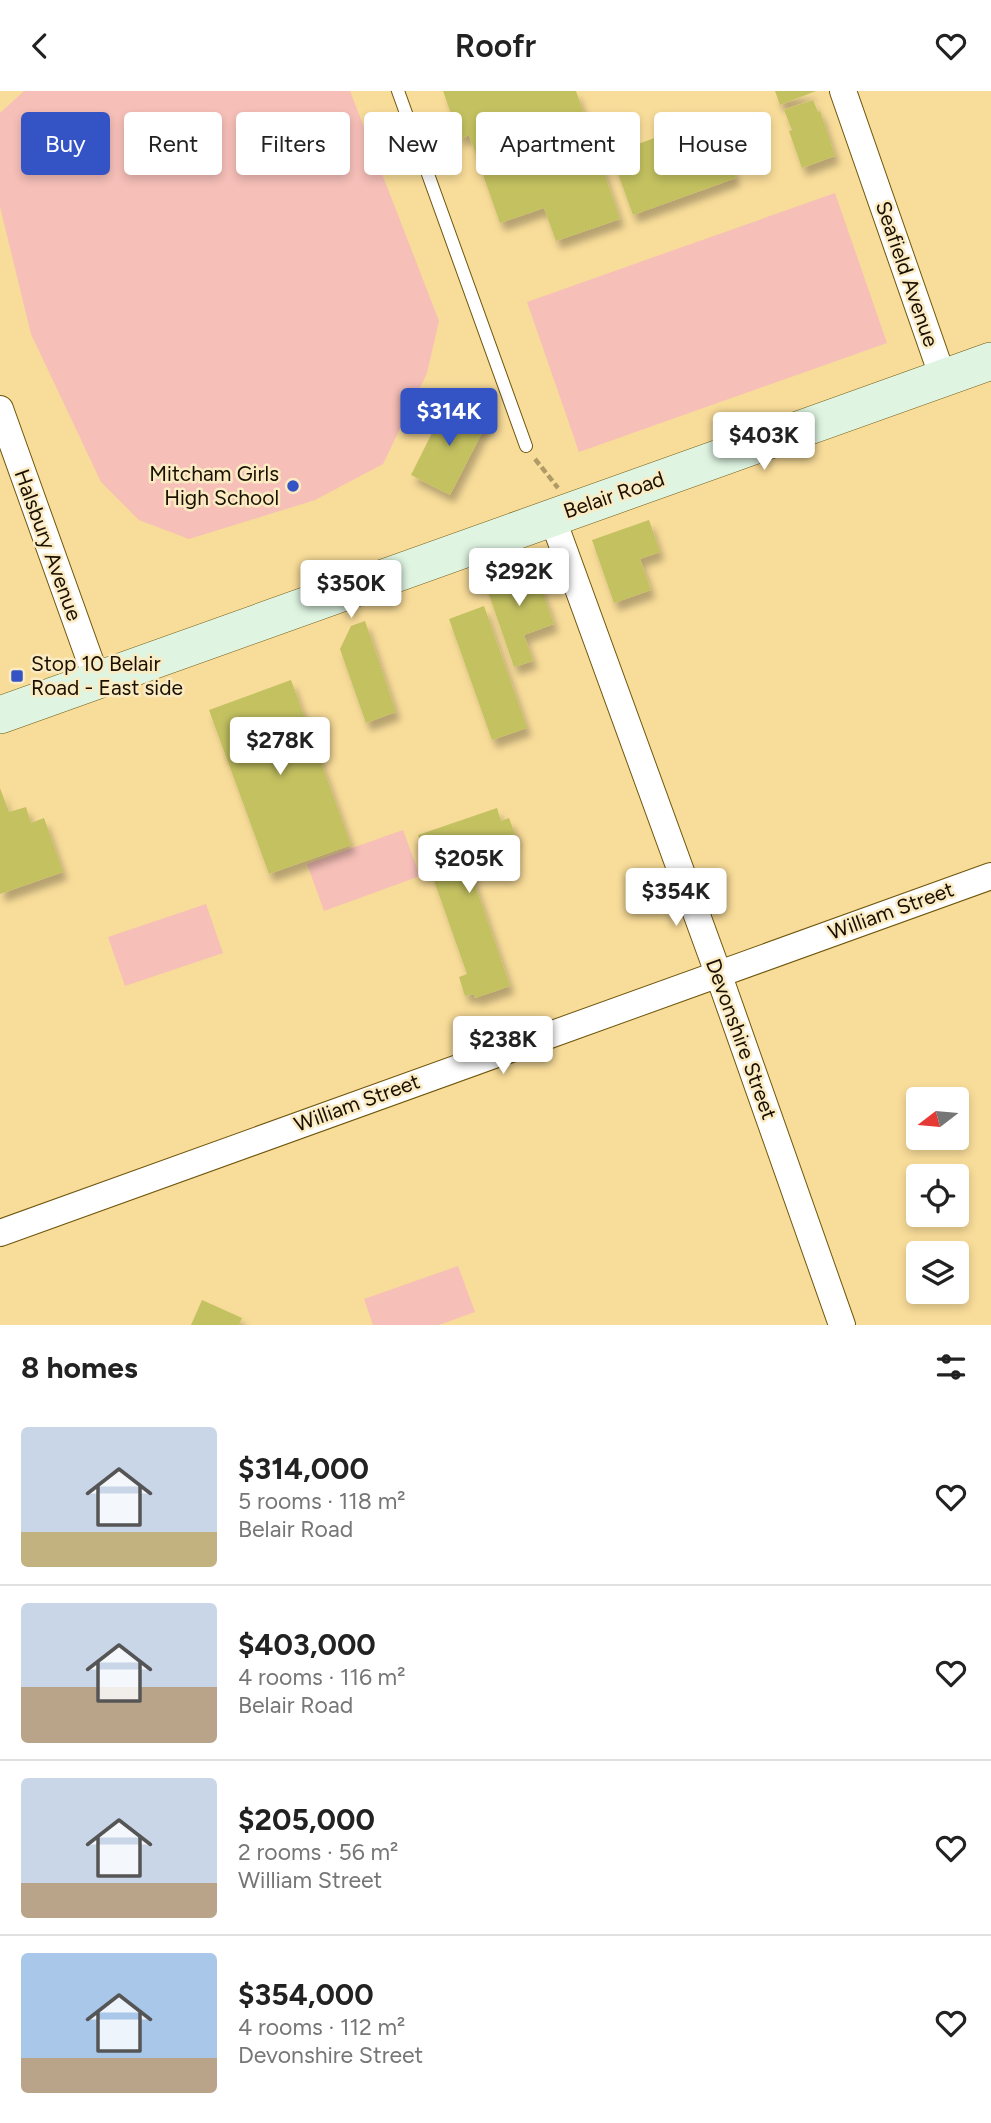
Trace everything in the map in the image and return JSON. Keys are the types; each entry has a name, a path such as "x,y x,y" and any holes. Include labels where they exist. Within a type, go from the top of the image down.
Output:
{"main road":[{"name":"Belair Road","path":"0,715 991,361"}],"street":[{"name":"Seafield Avenue","path":"843,91 943,378"},
{"name":"Halsbury Avenue","path":"0,409 97,680"},
{"name":"Devonshire Street","path":"559,514 842,1325"},
{"name":"William Street","path":"0,1233 991,876"}],"lane":[{"path":"398,91 526,446"}],"path":[{"path":"526,446 561,491 559,514"}],"shaded area":[{"path":"24,91 350,91 364,127 364,175 383,175 439,321 427,373 383,464 315,500 189,539 139,520 101,482 31,334 0,207 0,113"},
{"path":"835,193 887,343 579,452 527,302"},
{"path":"403,830 420,876 324,911 307,864"},
{"path":"206,904 223,953 125,986 108,937"},
{"path":"458,1266 475,1312 439,1325 373,1325 364,1299"}],"building":[{"path":"443,91 576,91 583,112 476,112 476,155 469,135 462,138 462,112 450,112"},
{"path":"775,91 816,91 780,105"},
{"path":"813,100 818,112 820,111 835,156 802,168 784,110"},
{"path":"654,138 654,175 735,175 736,178 633,215 619,175 640,175 640,143"},
{"path":"483,175 605,175 620,219 556,241 544,208 500,223"},
{"path":"448,401 488,421 450,495 411,475"},
{"path":"649,520 660,552 640,559 651,590 614,603 592,540"},
{"path":"527,562 533,564 554,624 524,635 533,661 514,667 483,577"},
{"path":"484,606 527,728 492,740 449,619"},
{"path":"365,621 396,712 366,723 340,649 351,626"},
{"path":"291,680 351,845 269,874 209,710"},
{"path":"0,788 9,812 26,807 31,823 44,818 63,872 0,894"},
{"path":"497,808 501,821 509,818 516,837 508,840 511,848 489,856 484,843 463,850 510,986 475,998 474,994 465,996 459,977 467,974 418,835"},
{"path":"202,1300 242,1318 239,1325 191,1325"}],"place":[{"name":"Mitcham Girls High School","path":"293,486"},
{"name":"Stop 10 Belair Road - East side","path":"17,676"}]}
